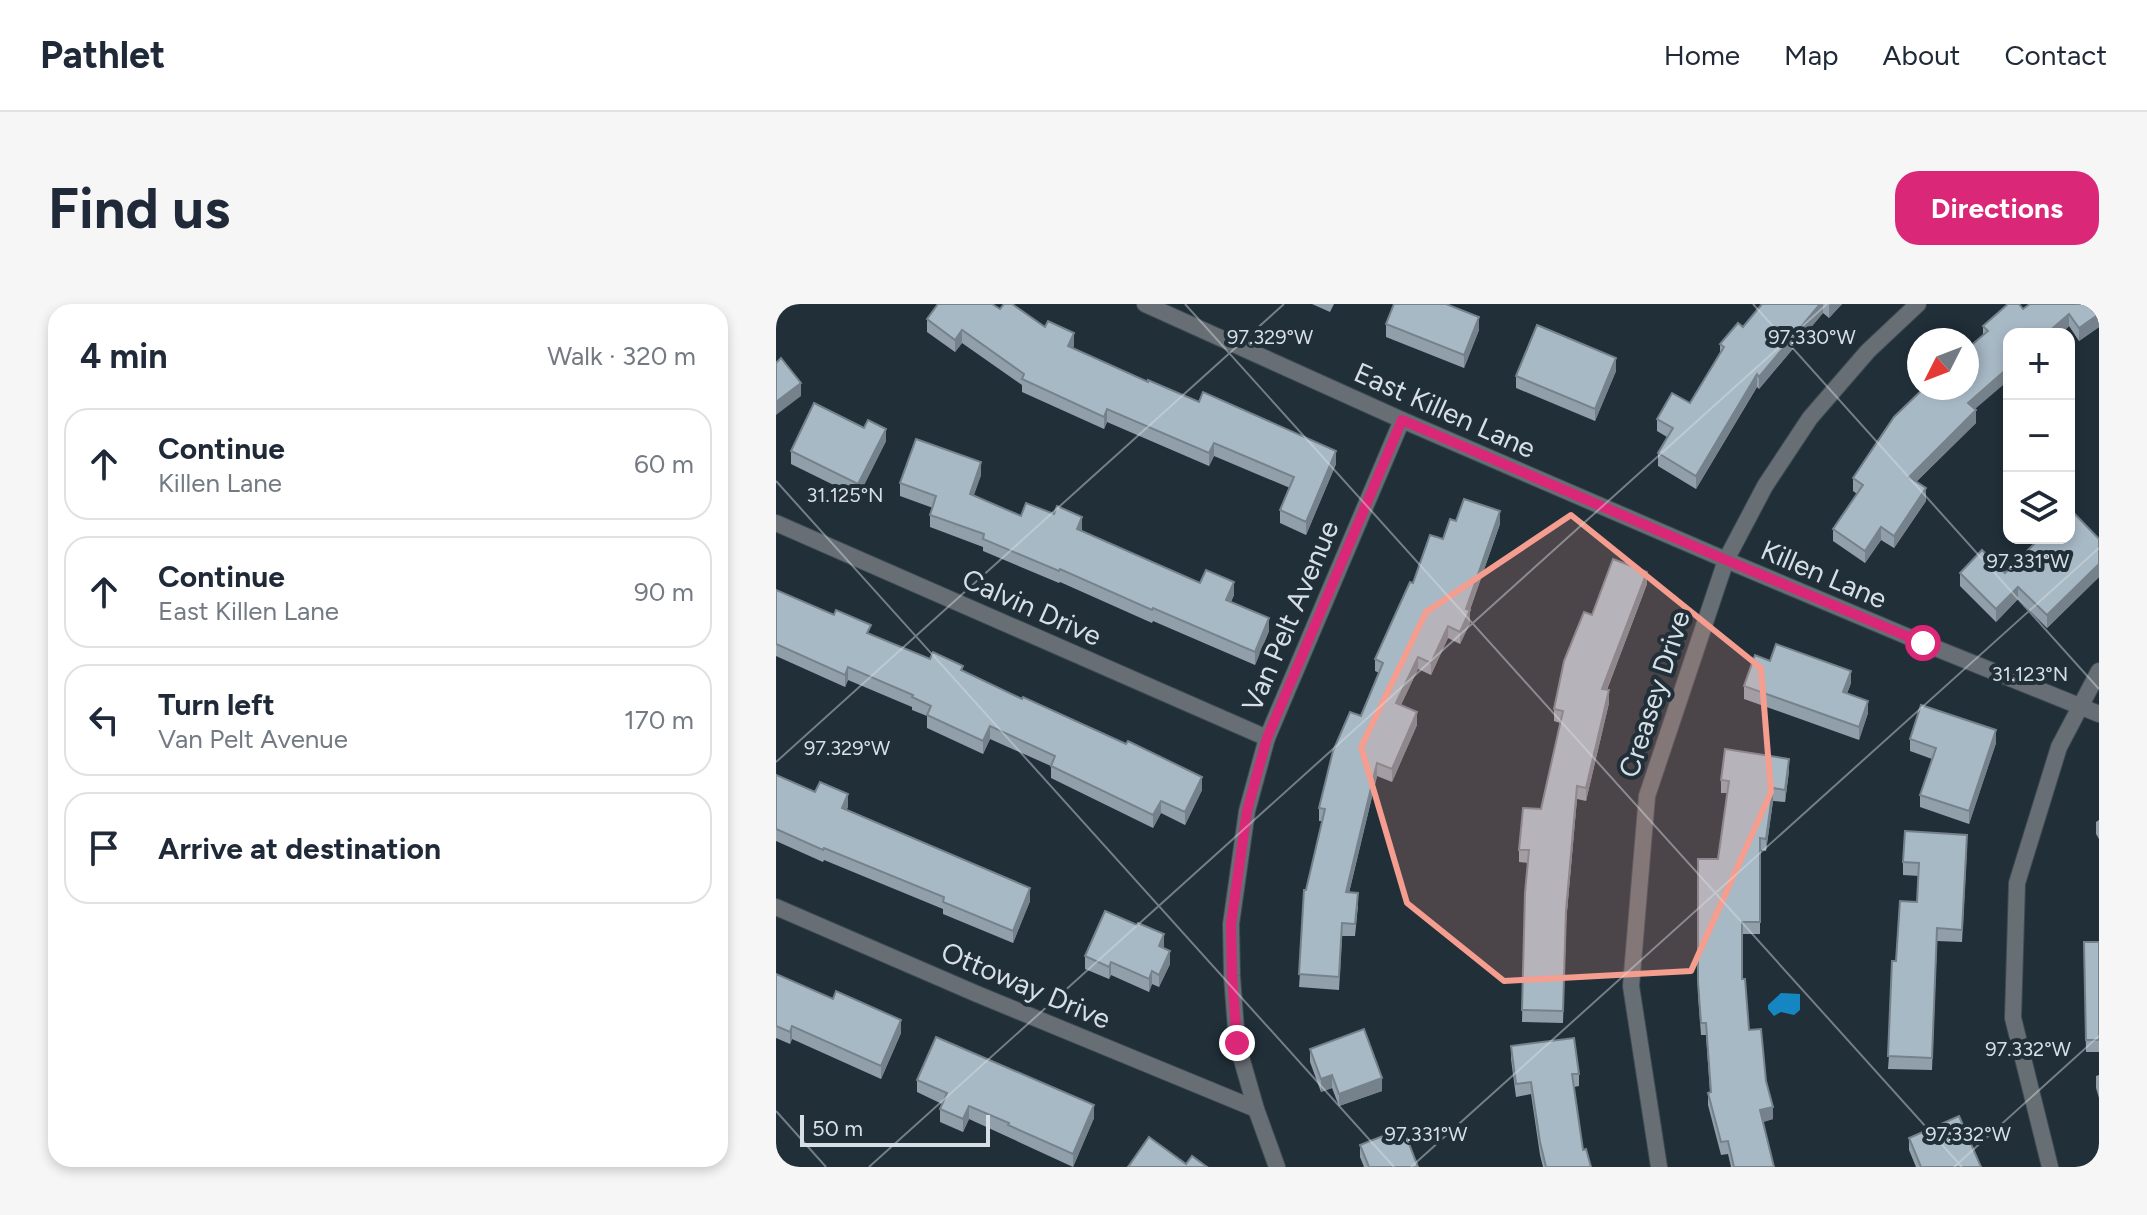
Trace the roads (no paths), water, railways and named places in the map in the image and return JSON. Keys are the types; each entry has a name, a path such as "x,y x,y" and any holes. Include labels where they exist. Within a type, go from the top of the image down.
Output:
{"street":[{"name":"East Killen Lane","path":"1145,304 1402,420 1726,560"},
{"name":"Creasey Drive","path":"1659,1167 1631,986 1647,796 1726,560 1765,486 1810,418 1868,351 1918,304"},
{"name":"Van Pelt Avenue","path":"1277,1167 1237,1043 1231,924 1247,811 1267,738 1402,420"},
{"name":"Calvin Drive","path":"776,523 1267,738"},
{"name":"Killen Lane","path":"1726,560 2099,714"},
{"path":"2050,1167 2013,1018 2017,883 2059,747 2099,671"},
{"name":"Ottoway Drive","path":"776,907 1256,1109"}],"water":[{"path":"1781,993 1800,994 1800,1010 1794,1015 1781,1012 1774,1016 1768,1009 1768,1005"}]}
